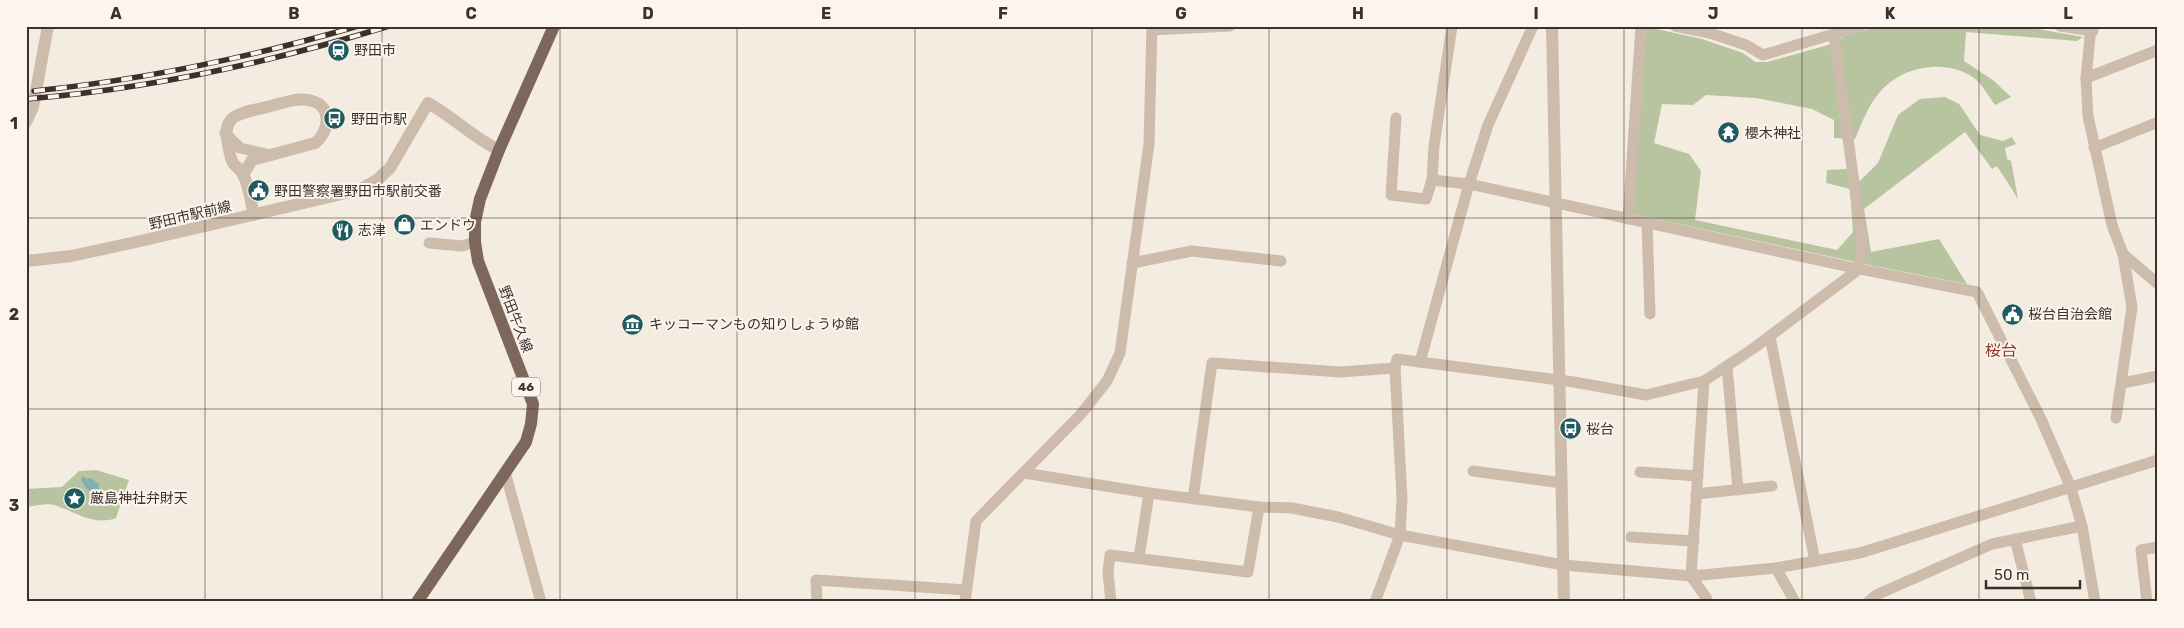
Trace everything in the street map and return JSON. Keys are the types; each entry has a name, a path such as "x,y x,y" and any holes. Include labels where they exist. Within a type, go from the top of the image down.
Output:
{"main road":[{"name":"野田牛久線","path":"417,602 526,442 531,424 532,404 478,260 474,242 475,222 480,199 499,150 554,26"}],"street":[{"path":"26,122 33,107 48,26"},
{"path":"965,602 976,522 1081,414 1107,381 1120,353 1149,144 1152,28 1230,26"},
{"path":"1396,118 1391,195 1426,199 1432,180 1434,146 1452,26"},
{"path":"1420,362 1469,184 1488,125 1533,26"},
{"path":"1552,26 1564,602"},
{"path":"1628,219 1641,26"},
{"path":"1675,26 1709,30 1763,54 1861,26"},
{"path":"2060,26 2092,29 2086,78 2088,116 2112,224 2123,254 2132,307 2116,418"},
{"path":"1375,602 1400,535 1402,498 1395,368 1397,359 1646,395 1704,381 1770,337 1859,269 1862,242 1834,35"},
{"path":"2086,78 2158,50"},
{"path":"243,174 252,160 267,154 315,143 320,139 324,134 327,124 323,107 317,102 305,98 239,113 226,126 225,133 232,161 243,174 254,215"},
{"name":"野田市駅前線","path":"26,261 79,254 359,190 377,180 390,168 428,103 446,113 489,145 499,150"},
{"path":"2094,148 2158,122"},
{"path":"225,133 240,148 267,154"},
{"path":"1432,180 1469,184 1859,269 1977,292 2042,418 2071,488 2082,526 2095,602"},
{"path":"1647,223 1650,314"},
{"path":"429,243 462,246 474,242"},
{"path":"1132,263 1192,251 1281,261"},
{"path":"2123,254 2158,284"},
{"path":"1770,337 1815,561"},
{"path":"1194,499 1212,362 1340,372 1395,368"},
{"path":"1727,366 1738,490"},
{"path":"2122,383 2158,376"},
{"path":"1704,381 1691,576 1708,601"},
{"path":"1024,473 1194,499 1259,507 1292,508 1338,517 1400,535 1564,565 1691,576 1776,568 1860,553 2158,460"},
{"path":"1473,471 1562,483"},
{"path":"505,472 541,602"},
{"path":"1640,472 1698,476"},
{"path":"1696,494 1772,486"},
{"path":"1138,558 1149,493"},
{"path":"1111,602 1108,573 1110,555 1248,572 1259,507"},
{"path":"1868,602 1876,595 1992,544 2082,526"},
{"path":"1631,537 1694,541"},
{"path":"2015,539 2031,602"},
{"path":"2147,602 2141,550 2158,547"},
{"path":"1776,568 1795,602"},
{"path":"817,602 816,580 966,590"}],"green space":[{"path":"1879,26 2021,26 2083,37 2077,41 1966,32 1964,61 1994,81 2011,97 1995,105 1983,87 1974,78 1963,72 1951,68 1925,68 1900,76 1880,92 1869,108 1855,139 1834,138 1834,120 1812,109 1756,98 1706,95 1693,105 1662,104 1654,143 1689,154 1701,171 1695,220 1837,250 1853,232 1850,189 1826,183 1827,170 1846,169 1860,181 1878,163 1898,115 1920,99 1945,97 1959,104 1980,135 2003,141 2012,137 2016,144 2005,148 2007,159 2011,161 2018,199 1997,166 1992,169 1965,132 1864,209 1871,252 1939,239 1967,284 1633,214 1646,29 1648,27 1702,39 1743,53 1755,62 1767,62 1828,45 1845,36"},
{"path":"96,470 129,480 116,518 93,520 50,504 26,507 26,489 62,487 79,471"}],"water":[{"path":"83,476 87,479 91,478 99,484 98,493 95,495 86,488 81,480"}],"railway":[{"path":"34,91 116,81 197,66 278,48 358,26"},
{"path":"26,99 118,88 210,72 300,51 389,26"}],"place":[{"name":"野田市","path":"338,50"},
{"name":"野田市駅","path":"335,119"},
{"name":"櫻木神社","path":"1729,133"},
{"name":"野田警察署野田市駅前交番","path":"258,191"},
{"name":"エンドウ","path":"404,225"},
{"name":"志津","path":"342,230"},
{"name":"桜台自治会館","path":"2012,314"},
{"name":"キッコーマンもの知りしょうゆ館","path":"633,324"},
{"name":"桜台","path":"1570,429"},
{"name":"厳島神社弁財天","path":"74,498"}],"district":[{"name":"桜台","path":"2001,350"}]}
